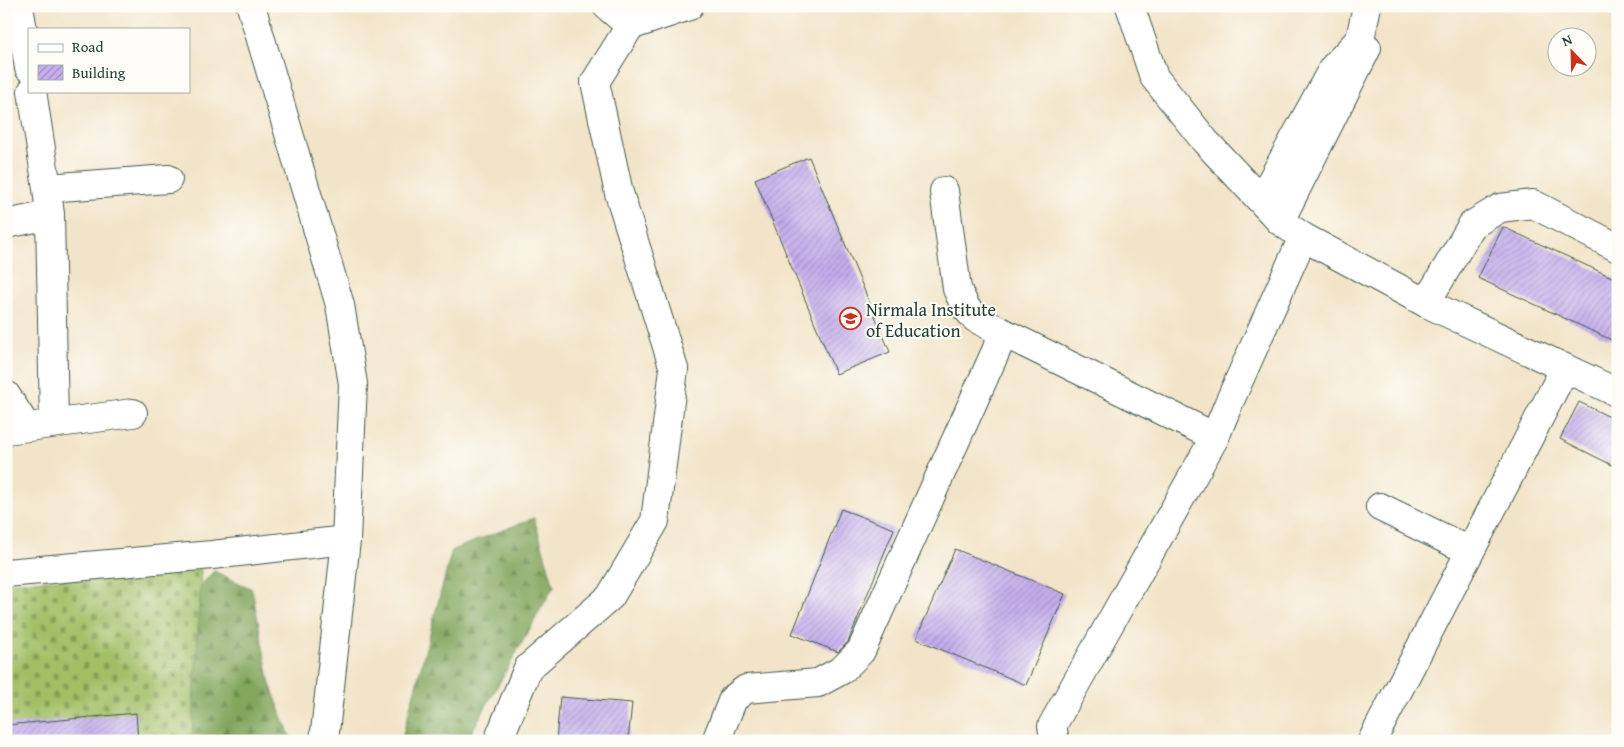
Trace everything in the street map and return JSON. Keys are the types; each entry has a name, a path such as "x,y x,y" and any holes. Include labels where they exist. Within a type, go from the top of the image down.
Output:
{"street":[{"path":"19,6 28,62"},
{"path":"251,6 340,305 353,384 346,540 324,741"},
{"path":"607,6 630,26"},
{"path":"1130,6 1154,78 1205,141 1280,221 1303,237 1426,303 1618,393"},
{"path":"1261,200 1333,68 1360,39 1367,6"},
{"path":"498,741 528,668 610,597 655,521 674,370 619,193 596,82 630,26 686,7"},
{"path":"1280,221 1366,48"},
{"path":"32,92 50,215 54,423"},
{"path":"47,188 168,179"},
{"path":"944,191 957,289 966,308 976,318 1215,437"},
{"path":"1426,303 1472,225 1500,208 1533,204 1618,248"},
{"path":"6,224 50,215"},
{"path":"1056,741 1052,726 1215,437 1303,237"},
{"path":"716,741 733,699 746,690 818,683 842,670 861,651 1004,333"},
{"path":"1372,741 1565,368"},
{"path":"6,395 16,428 133,414"},
{"path":"1380,507 1470,551"},
{"path":"6,573 212,556 346,540"}],"green space":[{"path":"534,518 554,586 471,733 471,741 380,741 380,739 402,738 452,550"},
{"path":"201,569 192,741 6,741 6,583"},
{"path":"214,571 252,589 270,684 292,741 167,741 177,611"}],"building":[{"path":"809,157 890,352 836,374 755,179"},
{"path":"1503,227 1618,280 1618,343 1478,278"},
{"path":"1579,402 1618,421 1618,468 1560,439"},
{"path":"841,509 894,529 848,642 838,652 792,634"},
{"path":"955,549 1065,594 1026,685 916,639"},
{"path":"560,697 632,703 628,741 556,741"},
{"path":"136,713 138,741 6,741 6,725"}],"place":[{"name":"Nirmala Institute of Education","path":"850,319"}]}
